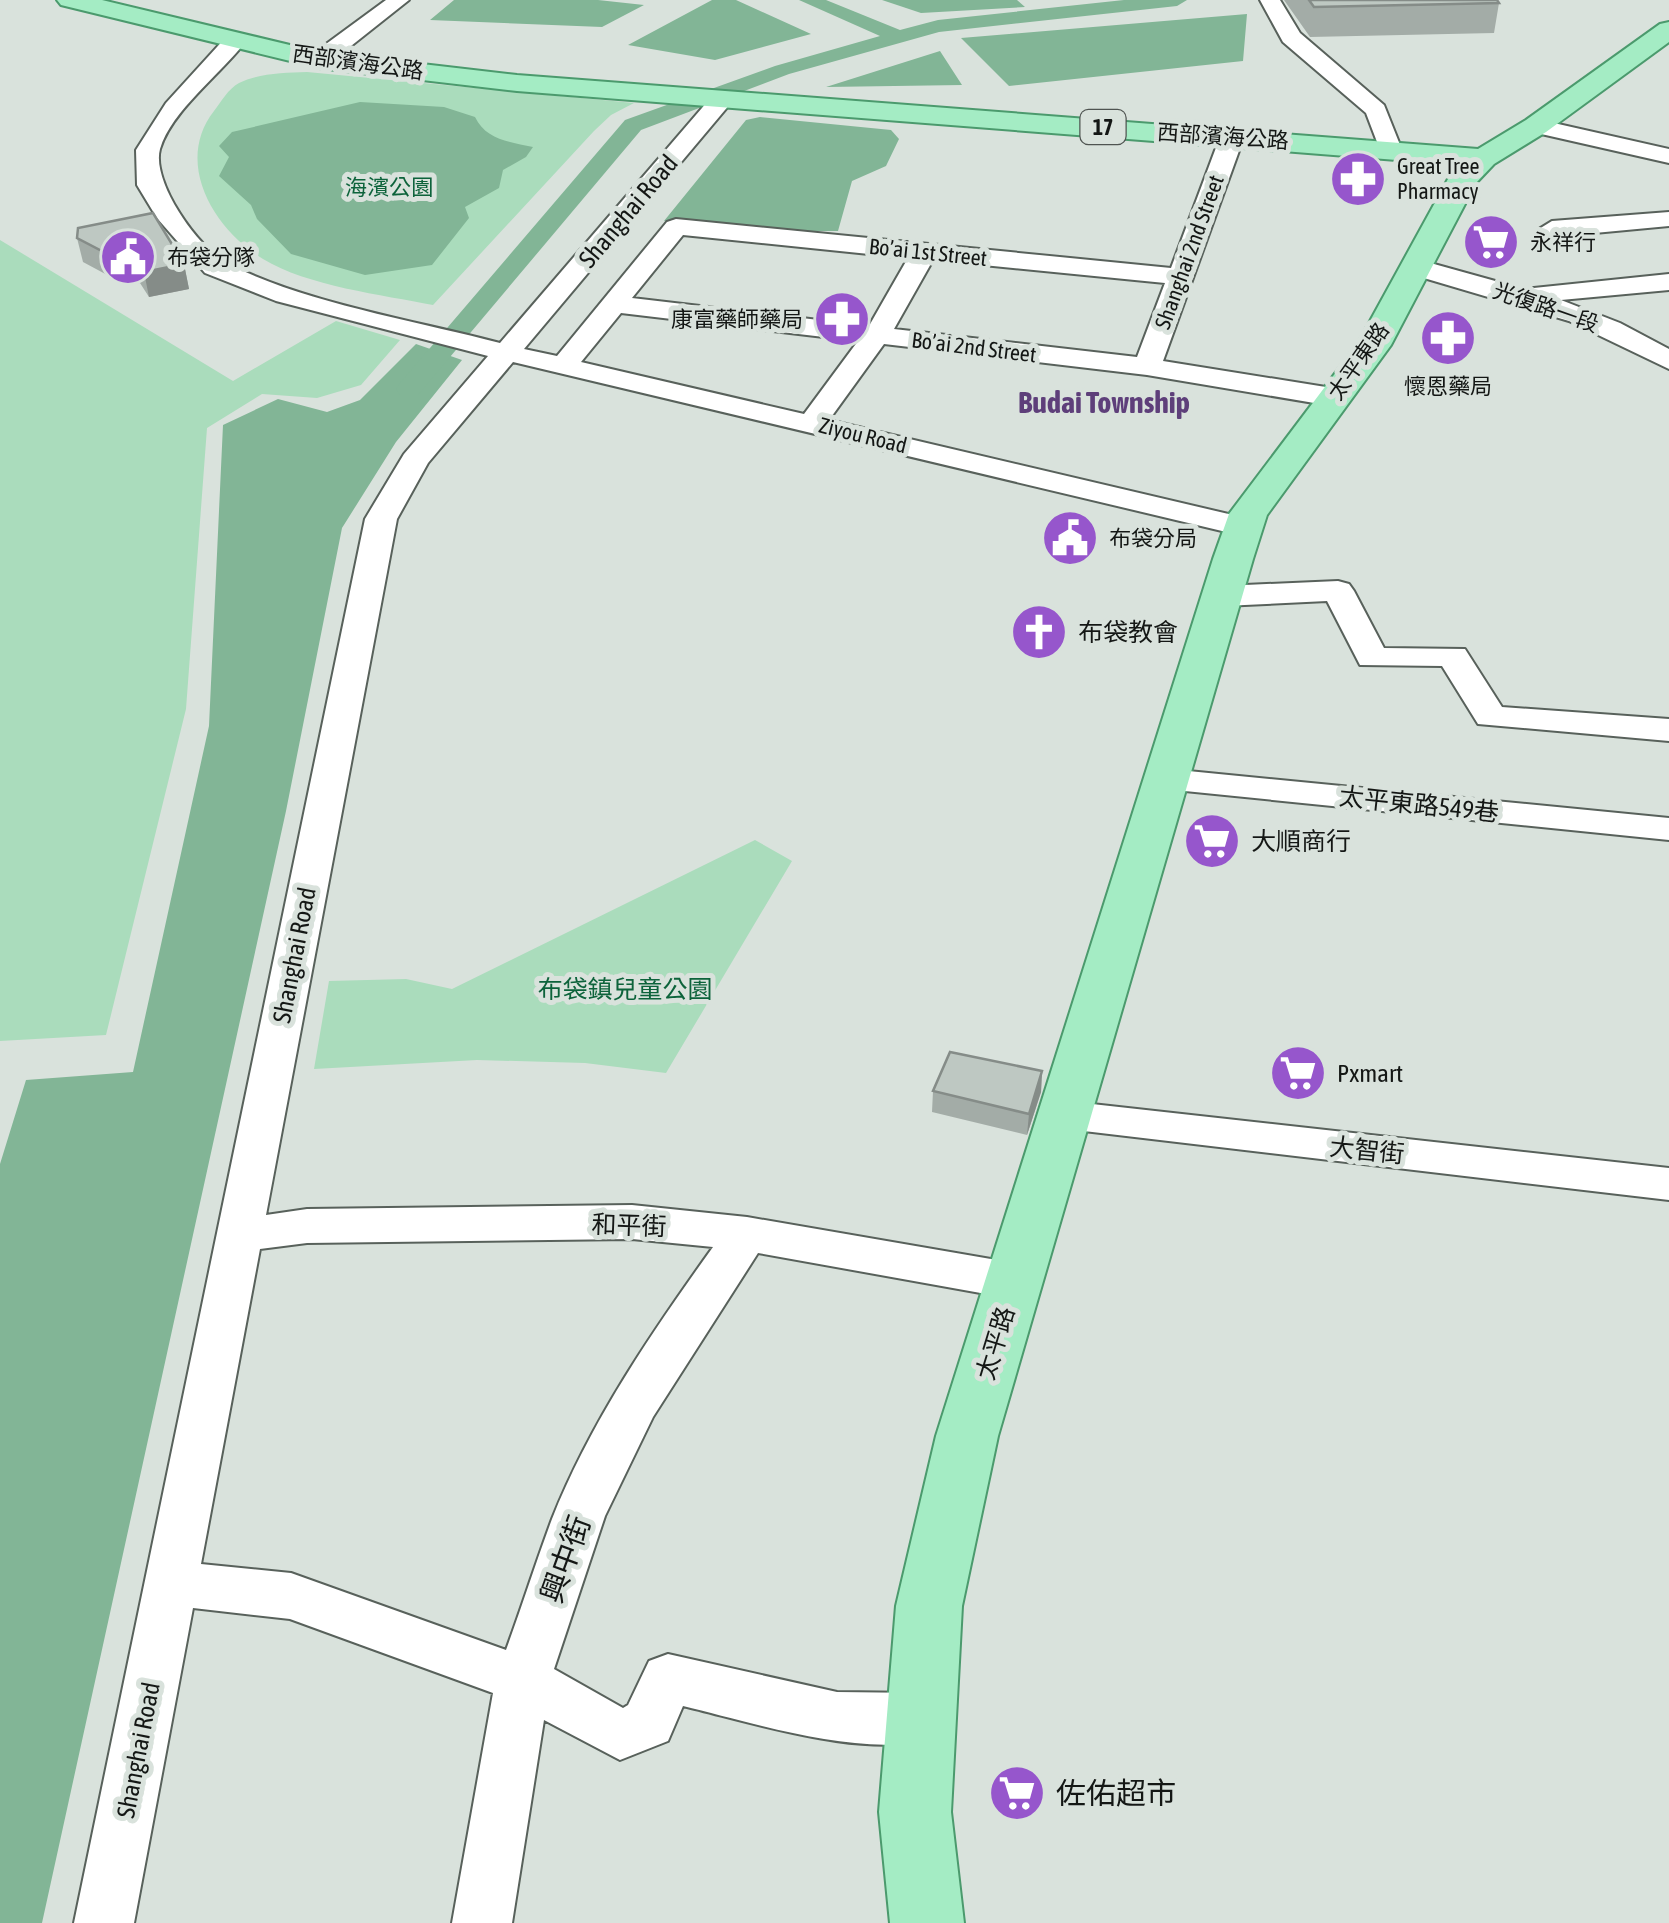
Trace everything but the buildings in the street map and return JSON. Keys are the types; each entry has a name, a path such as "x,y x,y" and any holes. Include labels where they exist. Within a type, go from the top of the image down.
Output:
{"main road":[{"name":"西部濱海公路","path":"70,0 319,60 516,83 1484,158"},
{"name":"太平東路","path":"1168,780 1246,520 1374,345 1463,179 1484,158 1666,34"},
{"name":"太平路","path":"926,1923 916,1812 928,1606 967,1436 1168,780"}],"street":[{"path":"319,60 398,0"},
{"path":"1270,0 1291,37 1376,110 1390,150"},
{"path":"174,163 170,143 245,44"},
{"path":"245,44 174,108 148,150 149,185 166,213 214,267 285,295 421,322"},
{"name":"Shanghai Road","path":"104,1923 381,520 415,460 501,343 722,99"},
{"path":"1536,126 1669,156"},
{"name":"Shanghai 2nd Street","path":"1147,367 1232,137"},
{"path":"1552,228 1669,220"},
{"name":"Bo’ai 1st Street","path":"610,308 676,227 1180,278"},
{"path":"236,251 248,262 294,280 421,322"},
{"path":"818,416 877,335 925,251"},
{"name":"光復路一段","path":"1416,267 1522,296 1641,342 1669,361"},
{"path":"1522,296 1669,282"},
{"path":"570,357 610,308"},
{"name":"Bo’ai 2nd Street","path":"610,308 1147,367 1332,398"},
{"name":"Ziyou Road","path":"421,322 1246,520"},
{"path":"1641,342 1669,332"},
{"path":"1224,596 1338,591 1372,658 1453,656 1490,718 1669,730"},
{"name":"太平東路549巷","path":"1168,780 1669,829"},
{"name":"大智街","path":"1065,1116 1669,1184"},
{"name":"和平街","path":"240,1235 307,1226 632,1222 747,1234 1014,1281"},
{"name":"興中街","path":"482,1923 523,1680 579,1516 633,1407 680,1330 747,1234"},
{"path":"171,1584 291,1596 523,1680 620,1735 648,1722 668,1678 838,1717 922,1718"}],"green space":[{"name":"海濱公園","path":"307,72 634,103 611,115 594,131 433,305 346,288 281,268 245,246 215,212 199,172 198,151 214,111 239,83 272,74"},
{"path":"0,240 233,381 336,321 400,340 361,385 317,398 262,394 207,428 186,709 106,1035 0,1041"},
{"name":"布袋鎮兒童公園","path":"755,840 792,861 666,1073 585,1063 477,1060 314,1069 329,981 406,979 452,989"}],"shaded area":[{"path":"454,0 598,0 644,5 602,27 430,20"},
{"path":"712,0 736,0 811,34 715,60 628,45"},
{"path":"882,0 1017,0 1025,7 921,13"},
{"path":"1247,14 1243,61 1009,86 961,38"},
{"path":"940,51 962,85 826,87"},
{"path":"360,102 444,107 475,117 485,131 500,139 533,147 526,157 503,170 499,188 465,207 469,218 432,265 365,275 291,254 257,219 251,205 219,176 229,157 219,146 232,132"},
{"path":"760,117 891,130 899,139 886,166 852,181 838,231 810,231 804,237 664,221 746,120"},
{"path":"416,344 462,360 396,442 342,528 286,811 42,1923 0,1923 0,1164 26,1080 133,1072 209,726 223,425 278,399 327,412 360,400"}],"waterway":[{"path":"809,0 899,37"},
{"path":"899,37 938,26 1177,0"},
{"path":"409,389 633,125 782,70 899,37"}],"place":[{"name":"Great Tree Pharmacy","path":"1358,179"},
{"name":"永祥行","path":"1491,242"},
{"name":"布袋分隊","path":"128,257"},
{"name":"康富藥師藥局","path":"842,319"},
{"name":"懷恩藥局","path":"1448,338"},
{"name":"布袋分局","path":"1070,538"},
{"name":"布袋教會","path":"1039,632"},
{"name":"大順商行","path":"1212,841"},
{"name":"Pxmart","path":"1298,1073"},
{"name":"佐佑超市","path":"1017,1793"}],"district":[{"name":"Budai Township","path":"1104,402"}]}
